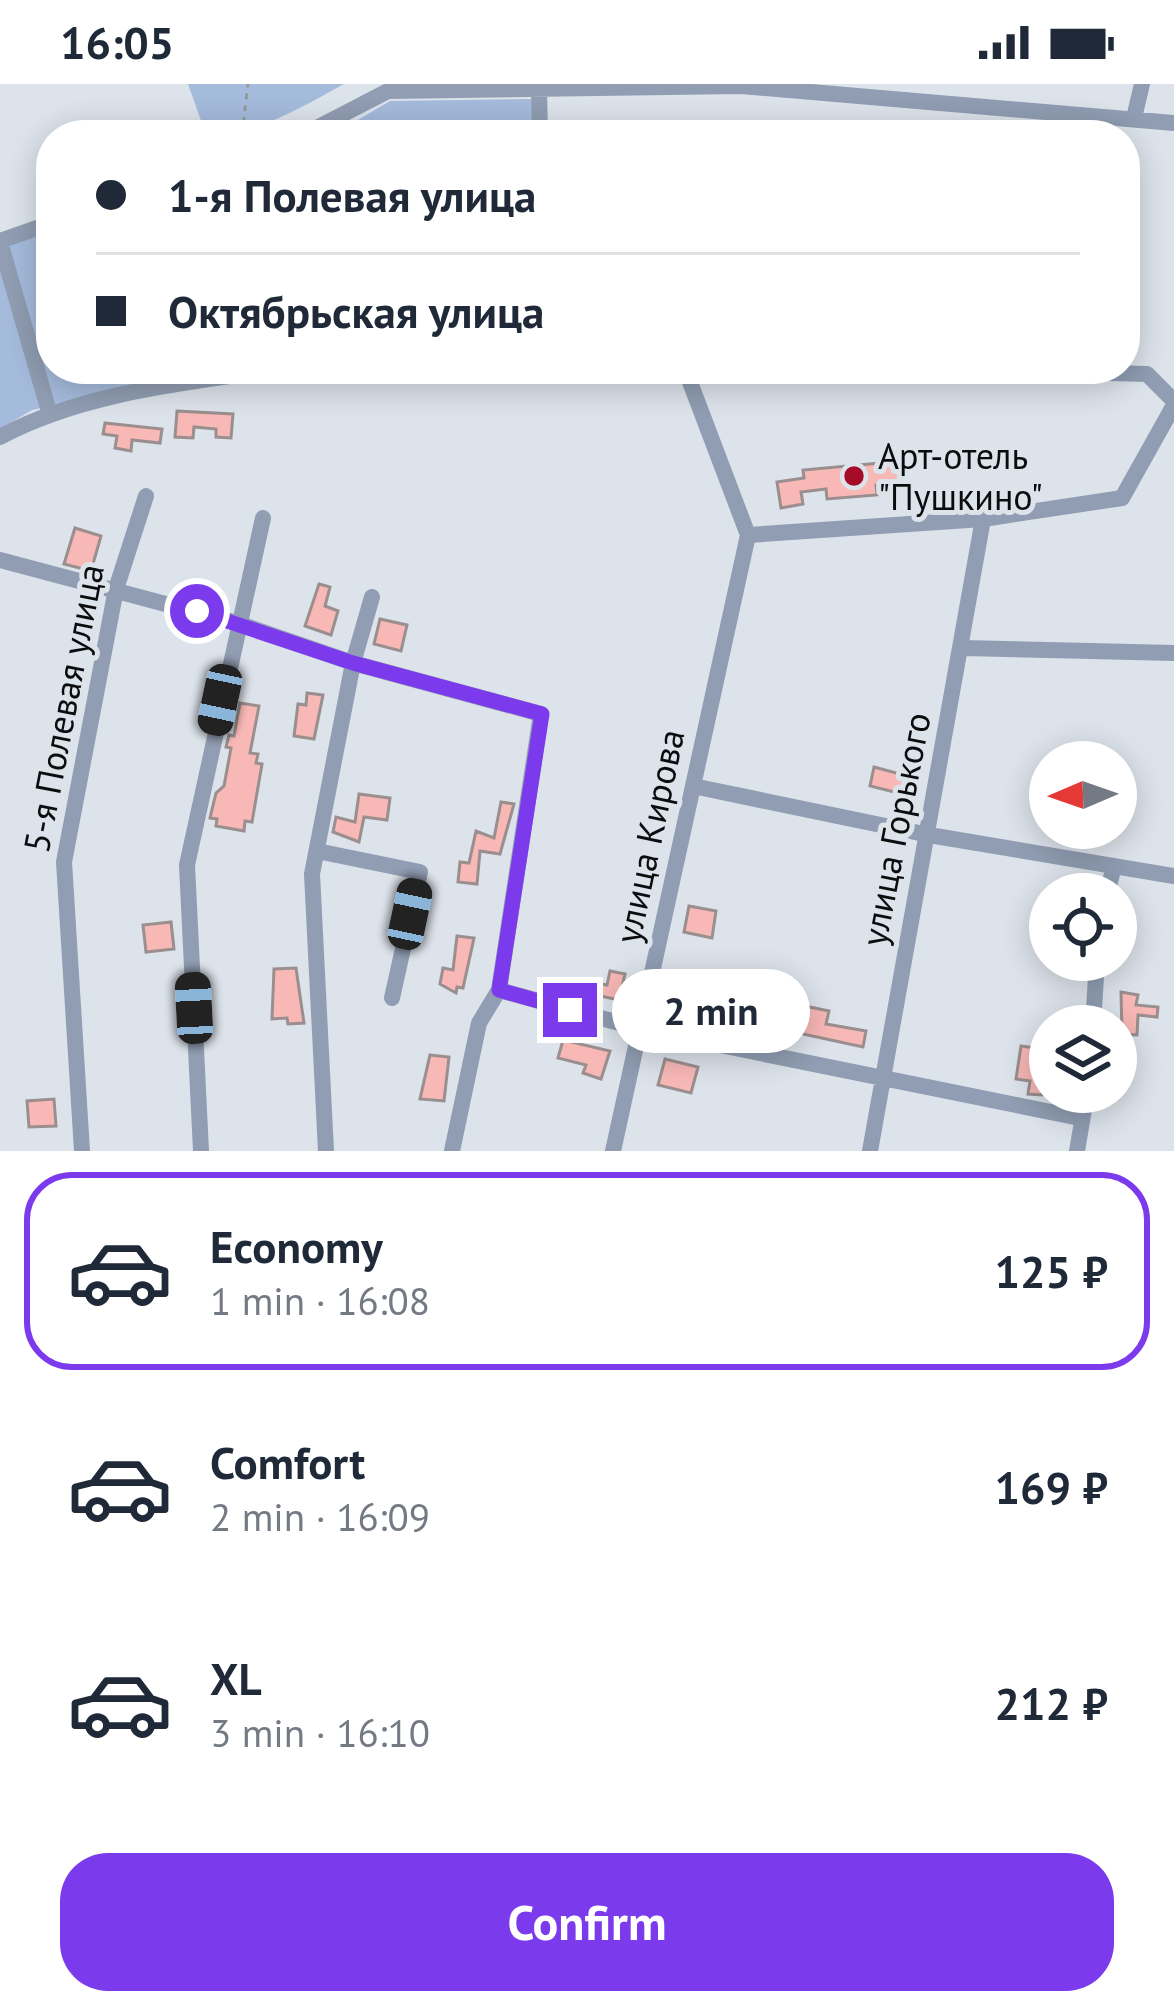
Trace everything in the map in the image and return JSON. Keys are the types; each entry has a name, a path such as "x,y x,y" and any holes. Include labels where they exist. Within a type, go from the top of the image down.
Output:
{"street":[{"path":"1134,118 1142,84"},
{"path":"332,120 388,91 741,86 1029,120"},
{"path":"539,89 540,120"},
{"path":"1124,120 1174,123"},
{"path":"36,228 0,241 36,366"},
{"path":"691,384 748,535 983,519 1122,498 1174,403 1147,374 1140,374"},
{"path":"41,384 50,415"},
{"path":"0,437 50,415 180,384"},
{"name":"5-я Полевая улица","path":"82,1151 64,862 116,590 146,496"},
{"path":"201,1151 187,865 263,518"},
{"name":"улица Горького","path":"870,1151 983,519"},
{"name":"улица Кирова","path":"613,1151 748,535"},
{"path":"0,560 237,622 353,663 542,714 499,990 479,1024 452,1151"},
{"path":"326,1151 313,874 353,663 372,597"},
{"path":"962,648 1174,653"},
{"path":"693,786 928,835 1174,876"},
{"path":"317,851 419,872 392,998"},
{"path":"1112,873 1114,866"},
{"path":"499,990 641,1029 881,1082 1079,1118"},
{"path":"1077,1151 1081,1113"}],"path":[{"path":"244,120 248,84"}],"shaded area":[{"path":"188,84 344,84 272,120 201,120"},
{"path":"534,99 534,120 358,120 390,101"},
{"path":"36,236 36,384 150,384 32,410 0,429 0,247"}],"building":[{"path":"177,411 233,414 231,438 216,437 216,429 194,427 193,438 175,437"},
{"path":"105,423 162,429 160,443 132,440 131,451 115,448 117,436 103,434"},
{"name":"Арт-отель \"Пушкино\"","path":"903,461 904,482 876,485 877,495 827,499 826,489 801,492 803,504 781,508 777,482 804,478 803,470"},
{"path":"75,528 101,536 91,571 64,564"},
{"path":"319,584 330,587 325,606 338,611 331,635 305,626"},
{"path":"380,619 407,625 401,651 374,644"},
{"path":"307,693 323,695 314,739 294,736 298,704 306,705"},
{"path":"240,703 259,706 250,753 258,754 256,763 262,764 252,822 245,821 244,831 216,826 217,819 210,818 216,793 224,786 231,748 226,747 229,735 234,736"},
{"path":"874,767 919,779 914,797 870,786"},
{"path":"359,794 390,798 387,820 364,817 359,842 333,832 336,817 355,822"},
{"path":"501,802 514,804 500,854 480,851 477,884 458,882 460,862 469,863 476,831 494,838"},
{"path":"689,906 716,911 712,938 684,932"},
{"path":"171,922 174,949 146,952 143,925"},
{"path":"457,936 474,938 463,988 457,987 456,993 440,984 443,968 453,970"},
{"path":"296,968 304,1023 288,1024 287,1018 272,1019 274,969"},
{"path":"610,971 625,974 619,1000 572,990 575,979 607,985"},
{"path":"679,980 705,985 702,999 712,1001 708,1022 691,1018 694,1001 676,997"},
{"path":"1121,992 1138,995 1136,1005 1121,1005"},
{"path":"785,1002 829,1011 826,1024 866,1031 863,1047 780,1029"},
{"path":"1137,1005 1158,1007 1157,1017 1138,1015 1137,1035"},
{"path":"563,1040 610,1051 601,1079 583,1073 586,1065 558,1058"},
{"path":"1021,1046 1029,1047 1029,1081 1016,1079"},
{"path":"430,1055 449,1057 444,1101 420,1099"},
{"path":"665,1059 698,1067 691,1093 658,1085"},
{"path":"54,1099 56,1126 29,1127 27,1101"}],"place":[{"name":"Арт-отель \"Пушкино\"","path":"854,476"}],"route":[{"path":"197,611 353,663 542,714 499,990 570,1010"}]}
